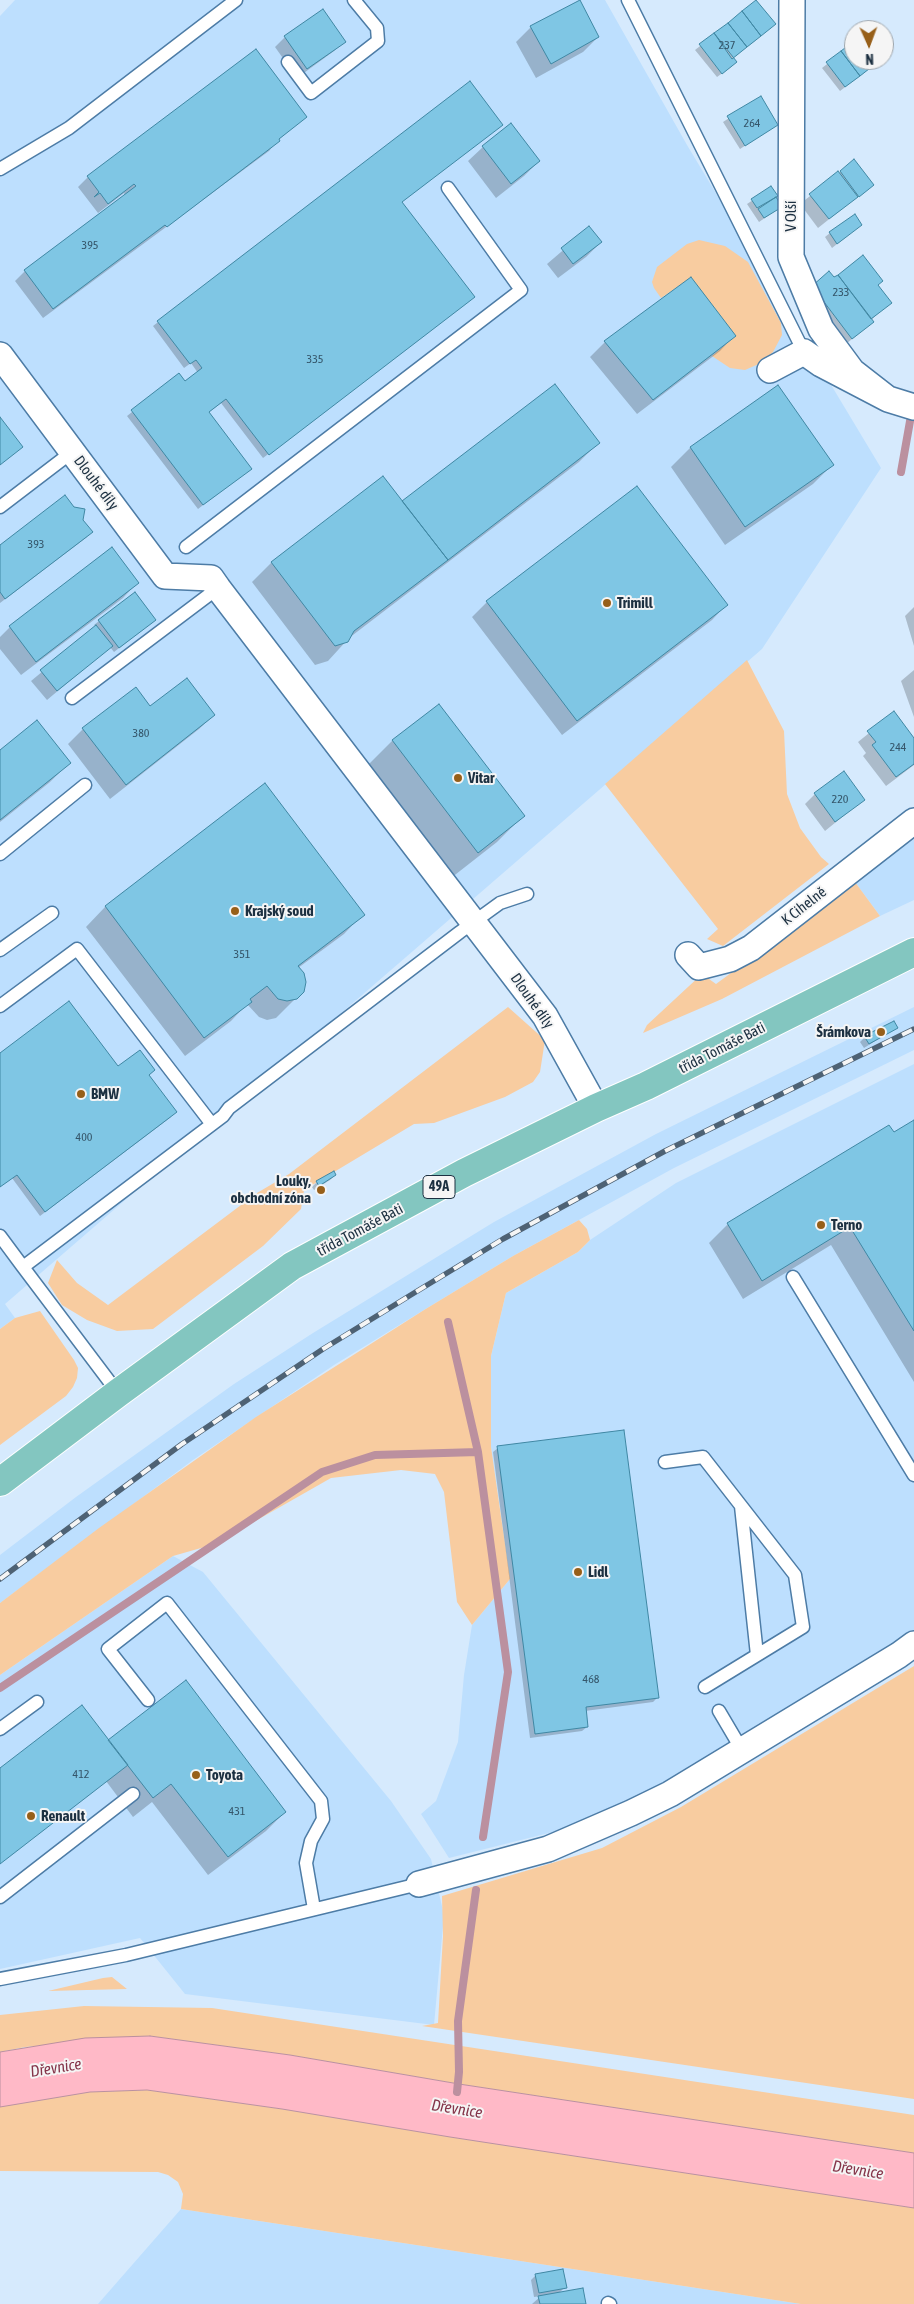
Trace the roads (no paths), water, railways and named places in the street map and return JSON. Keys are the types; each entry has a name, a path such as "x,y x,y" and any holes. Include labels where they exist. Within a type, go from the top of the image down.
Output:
{"main road":[{"name":"třída Tomáše Bati","path":"0,1482 292,1266 464,1173 596,1108 646,1086 914,952"}],"street":[{"name":"V Olší","path":"792,0 791,257 820,329 852,371 888,399"},
{"path":"770,370 804,352"},
{"name":"V Olší","path":"804,352 821,364 888,399 914,407"},
{"name":"Dlouhé díly","path":"1,359 166,576 214,583 459,901 545,1016 596,1108"},
{"name":"K Cihelně","path":"688,954 699,967 730,960 751,948 914,821"},
{"path":"419,1884 548,1849 670,1794 899,1655 914,1644"}],"lane":[{"path":"0,169 69,128 236,0"},
{"path":"288,62 311,93 378,41 377,28 354,0"},
{"path":"628,0 804,352"},
{"path":"186,547 521,290 448,188"},
{"path":"0,506 72,452"},
{"path":"72,698 214,583"},
{"path":"0,854 85,785"},
{"path":"23,1267 474,921 500,903 527,894"},
{"path":"0,950 52,913"},
{"path":"0,1006 77,949 211,1124"},
{"path":"0,1236 118,1393"},
{"path":"793,1277 914,1475"},
{"path":"665,1462 703,1457 795,1574 803,1627 705,1687"},
{"path":"741,1506 757,1655"},
{"path":"148,1700 108,1649 167,1603 321,1802 323,1820 310,1841 306,1864 314,1909"},
{"path":"0,1730 37,1702"},
{"path":"719,1711 742,1750"},
{"path":"0,1897 133,1794"},
{"path":"0,1979 126,1955 419,1884"}],"water":[{"name":"Dřevnice","path":"150,2036 290,2055 459,2084 914,2153 914,2208 450,2137 282,2109 147,2090 90,2092 0,2107 0,2052 85,2038"}],"waterway":[{"path":"901,472 912,410"},
{"path":"448,1322 478,1452 508,1672 483,1837"},
{"path":"0,1688 322,1472 375,1455 478,1452"},
{"name":"Dřevnice","path":"457,2092 459,2072 458,2021 476,1890"}],"railway":[{"path":"0,1579 182,1444 323,1349 503,1239 665,1151 914,1029"}],"place":[{"name":"Trimill","path":"607,603"},
{"name":"Vitar","path":"458,778"},
{"name":"Krajský soud","path":"235,911"},
{"name":"Šrámkova","path":"881,1032"},
{"name":"BMW","path":"81,1094"},
{"name":"Louky, obchodní zóna","path":"321,1190"},
{"name":"Terno","path":"821,1225"},
{"name":"Lidl","path":"578,1572"},
{"name":"Toyota","path":"196,1775"},
{"name":"Renault","path":"31,1816"}]}
